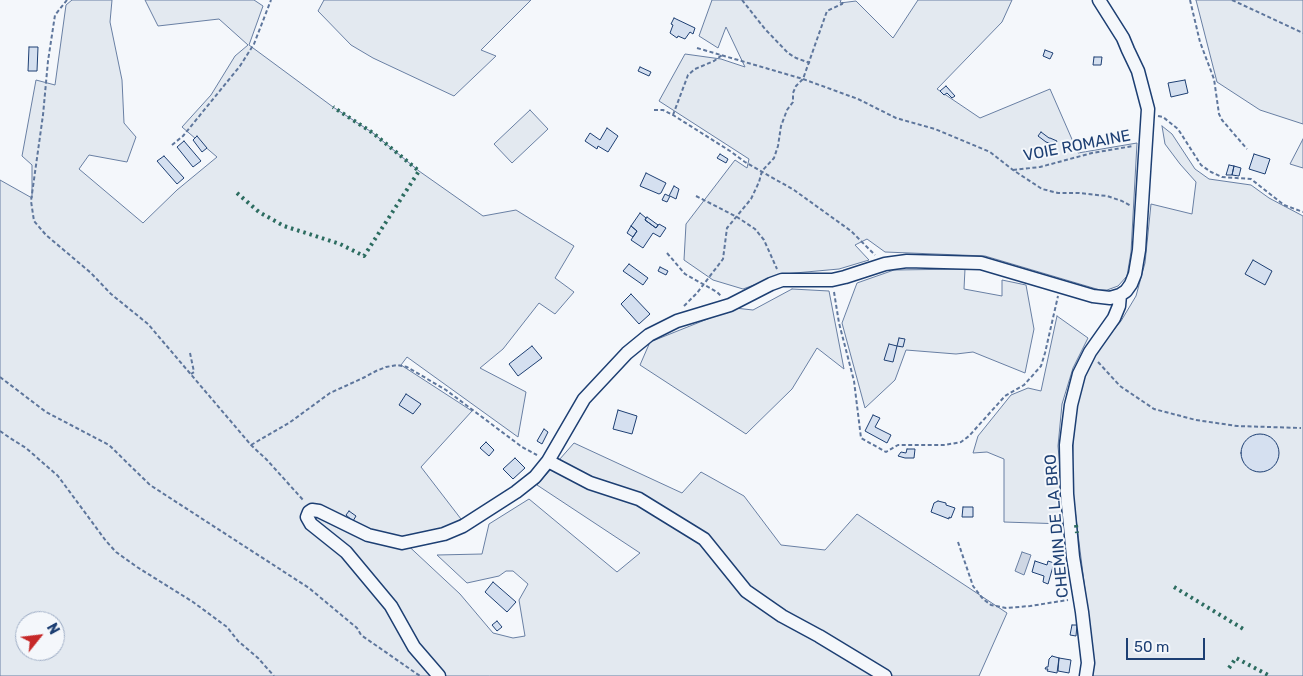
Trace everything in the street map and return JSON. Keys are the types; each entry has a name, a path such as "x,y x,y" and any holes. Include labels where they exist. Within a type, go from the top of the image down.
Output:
{"street":[{"path":"439,676 414,647 391,606 346,552 311,524 307,517 309,512 312,510 319,511 368,535 402,543 444,534 463,526 516,492 535,477 548,462 584,399 627,353 650,335 677,321 730,305 782,280 832,280 884,264 907,261 981,263 1093,296 1110,298 1126,291 1135,274 1139,250 1148,109 1138,71 1123,38 1100,0"},
{"name":"CHEMIN DE LA BRO","path":"1086,676 1088,663 1073,557 1067,494 1066,445 1070,405 1079,374 1090,352 1114,318 1120,295"},
{"path":"548,462 590,483 639,500 704,539 746,591 782,616 885,676"}],"path":[{"path":"67,0 55,15 48,61 43,115 31,201 34,221 46,235 111,294 148,324 251,445 312,510"},
{"path":"172,144 183,136 240,66 254,44 272,0"},
{"path":"742,0 788,53 810,63"},
{"path":"677,321 682,309 697,293 722,258 727,228 751,199 762,171 774,158 781,126 787,110 793,102 793,93 796,86 803,79 810,63 827,11 842,4 844,0"},
{"path":"1190,0 1200,42 1214,79 1219,114 1222,120 1248,149"},
{"path":"1232,0 1303,33"},
{"path":"697,48 803,79 858,99 896,118 935,129 990,152 1013,170 1042,188 1058,192 1107,196 1122,201 1141,212"},
{"path":"672,115 688,75 694,69 722,55"},
{"path":"654,110 663,110 672,115 794,190 851,231 884,264"},
{"path":"1148,115 1163,117 1178,129 1201,165 1211,172 1222,177 1251,179 1284,204 1303,212"},
{"name":"VOIE ROMAINE","path":"1013,170 1040,167 1092,153 1145,144"},
{"path":"696,196 737,217 754,229 764,240 782,280"},
{"path":"666,253 685,274 717,292 730,305"},
{"path":"832,280 839,323 854,381 861,438 886,452 898,444 945,445 960,442 969,436 1005,396 1024,385 1041,366 1060,287"},
{"path":"1090,352 1120,386 1154,409 1196,420 1238,426 1301,428"},
{"path":"190,353 194,372 191,374"},
{"path":"251,445 289,423 330,393 376,370 397,365 408,367 446,390 522,447 548,462"},
{"path":"0,377 46,412 109,445 150,485 309,588 357,628 361,635 420,676"},
{"path":"0,431 26,448 58,476 116,552 136,567 193,602 227,627 238,641 258,658 274,676"},
{"path":"958,542 973,586 983,600 991,605 1006,608 1080,598"}],"shaded area":[{"path":"72,0 112,0 110,22 122,80 124,123 136,137 127,162 89,155 79,169 143,223 177,190 217,157 182,127 211,95 235,56 248,45 219,19 158,26 145,0 254,0 263,6 249,45 333,107 373,133 419,171 483,216 516,210 574,246 555,278 574,292 555,314 539,303 503,349 480,368 526,392 518,437 407,357 401,365 472,411 421,467 461,519 441,533 401,539 460,594 493,633 513,638 525,636 519,600 528,584 513,571 506,571 499,576 467,583 437,555 482,554 489,524 529,499 617,572 640,553 537,485 574,443 682,493 701,472 744,496 781,545 825,550 857,514 1007,613 979,676 0,676 0,180 32,198 32,165 22,156 36,80 55,85 66,5"},
{"path":"324,0 531,0 481,50 496,56 454,96 373,58 351,45 318,11"},
{"path":"712,0 841,0 840,3 856,1 893,38 918,0 1012,0 1002,22 937,89 980,118 1050,89 1078,153 1137,143 1131,252 1127,276 1118,286 1107,290 1100,290 985,256 885,252 867,239 855,245 869,260 839,269 784,274 743,289 713,280 684,260 686,224 735,160 747,168 749,159 659,101 685,54 721,59 745,67 726,27 718,48 699,36"},
{"path":"1196,0 1303,0 1303,124 1260,110 1217,82"},
{"path":"530,110 548,129 512,163 494,144"},
{"path":"1162,126 1172,134 1195,169 1209,179 1251,185 1269,198 1303,216 1303,676 1093,676 1087,606 1072,486 1076,406 1085,374 1100,347 1121,321 1136,296 1145,263 1151,204 1192,214 1196,182 1165,144"},
{"path":"1303,139 1303,168 1290,164"},
{"path":"965,269 964,289 1002,296 1002,280 1026,285 1034,329 1025,373 973,352 956,354 906,350 895,380 865,408 842,323 857,283 894,270"},
{"path":"792,289 829,291 844,369 817,348 792,389 746,434 640,365 650,342 735,308 753,310"},
{"path":"1057,316 1088,338 1073,368 1062,404 1058,446 1065,524 1004,522 1004,459 987,452 973,453 978,436 1011,395 1028,388 1041,391"},
{"path":"1022,552 1031,555 1024,575 1015,571"}],"building":[{"path":"674,18 695,28 693,34 690,32 685,39 678,36 677,38 670,33"},
{"path":"29,47 38,47 37,71 28,71"},
{"path":"1045,50 1053,53 1050,59 1043,56"},
{"path":"1094,57 1102,57 1101,65 1093,65"},
{"path":"640,67 651,72 649,76 638,71"},
{"path":"1185,80 1188,93 1171,97 1168,83"},
{"path":"946,86 955,96 952,98 947,93 944,95 940,91"},
{"path":"607,128 618,136 608,152 598,146 597,149 585,141 590,133 600,140"},
{"path":"1041,132 1057,141 1055,145 1046,142 1038,136"},
{"path":"197,136 207,148 202,152 193,140"},
{"path":"184,141 201,161 193,167 177,147"},
{"path":"720,154 728,159 726,163 717,158"},
{"path":"1254,154 1270,159 1265,174 1249,169"},
{"path":"164,156 184,178 177,184 157,161"},
{"path":"1229,165 1234,166 1232,175 1226,175"},
{"path":"1234,166 1241,168 1239,176 1232,175"},
{"path":"646,173 666,183 661,193 659,194 640,186"},
{"path":"674,186 679,189 676,199 670,196 667,202 662,200 665,194 669,196"},
{"path":"640,213 646,218 645,220 656,228 659,224 666,228 660,237 653,233 643,248 631,240 637,231 631,226"},
{"path":"647,217 658,225 656,228 645,220"},
{"path":"631,226 637,231 633,237 627,233"},
{"path":"1253,260 1272,271 1265,285 1245,274"},
{"path":"629,264 648,278 643,285 623,271"},
{"path":"660,267 668,271 666,275 658,271"},
{"path":"631,294 650,314 639,324 621,304"},
{"path":"899,338 905,339 903,347 897,346"},
{"path":"889,344 897,346 893,362 884,360"},
{"path":"532,346 542,358 518,376 509,364"},
{"path":"406,394 421,404 413,414 399,405"},
{"path":"618,410 637,416 632,434 613,429"},
{"path":"873,415 880,418 875,427 891,435 887,443 865,431"},
{"path":"544,429 548,432 542,444 537,441"},
{"path":"1260,434 1267,435 1273,440 1278,446 1278,460 1273,466 1267,471 1260,472 1253,471 1247,466 1242,460 1241,453 1242,446 1247,440 1253,435"},
{"path":"486,442 494,450 489,456 480,448"},
{"path":"907,449 915,449 914,458 898,456 901,452 906,453"},
{"path":"515,458 525,468 513,479 503,469"},
{"path":"938,501 955,508 951,518 949,517 949,519 931,512 934,503"},
{"path":"963,507 973,507 973,517 962,517"},
{"path":"349,511 356,516 353,521 346,515"},
{"path":"1035,561 1047,565 1048,561 1054,563 1048,584 1043,582 1044,576 1032,572"},
{"path":"493,582 516,602 507,612 485,592"},
{"path":"497,621 502,627 497,631 492,625"},
{"path":"1072,625 1077,625 1076,636 1070,635"},
{"path":"1052,656 1059,658 1057,673 1045,669 1048,667 1049,659"},
{"path":"1059,658 1071,660 1069,673 1058,671"}],"hedge":[{"path":"237,193 259,212 284,226 340,244 364,256 419,171 373,133 333,107"},
{"path":"1076,525 1077,533"},
{"path":"1174,587 1245,630"},
{"path":"1229,668 1236,658 1270,676"}]}
